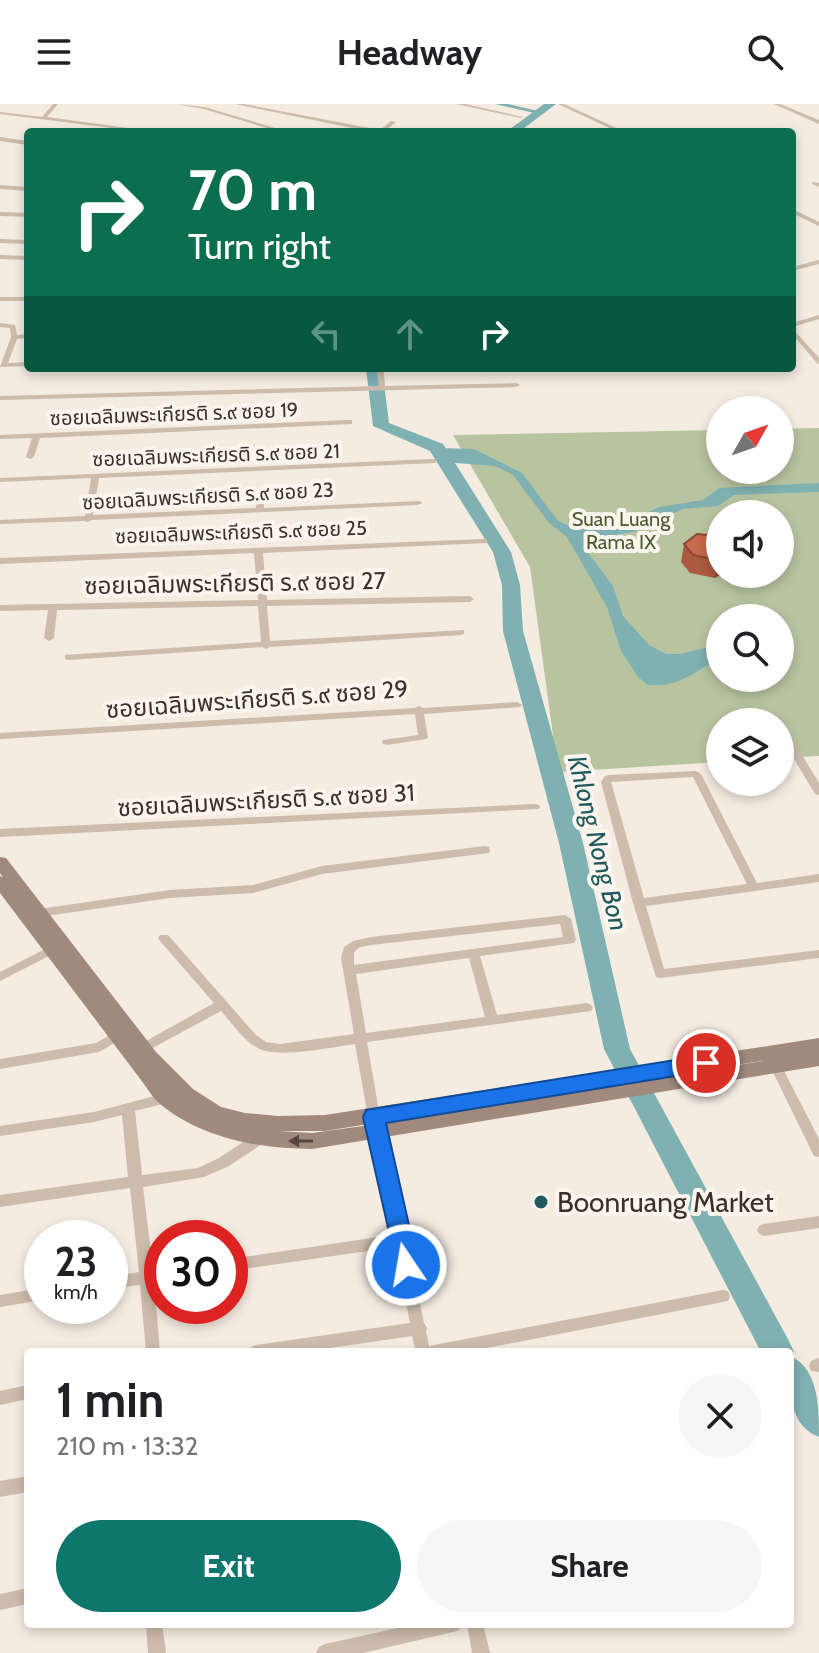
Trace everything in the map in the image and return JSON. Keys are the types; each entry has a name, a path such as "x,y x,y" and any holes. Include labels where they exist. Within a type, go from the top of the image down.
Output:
{"main road":[{"path":"0,862 143,1048 176,1085 203,1107 233,1116 287,1125 376,1124"},
{"path":"0,882 166,1098 221,1129 260,1138 312,1141 376,1124 622,1084 672,1082 819,1059"},
{"path":"622,1084 649,1072 819,1045"}],"street":[{"path":"44,118 56,104"},
{"path":"177,104 205,108 272,128"},
{"path":"237,104 360,128"},
{"path":"458,104 521,117"},
{"path":"561,104 613,128"},
{"path":"776,104 819,122"},
{"path":"0,113 9,105"},
{"path":"0,113 124,128"},
{"path":"41,127 54,119"},
{"path":"57,128 71,121"},
{"path":"385,128 393,122"},
{"path":"0,139 24,142"},
{"path":"0,187 24,189"},
{"path":"796,213 819,224"},
{"path":"796,218 819,213"},
{"path":"0,214 24,215"},
{"path":"0,241 24,242"},
{"path":"0,257 24,258"},
{"path":"796,268 819,262"},
{"path":"0,299 24,299"},
{"path":"796,326 819,317"},
{"path":"0,325 13,326 14,337 2,365 24,364"},
{"path":"796,332 819,362"},
{"path":"14,337 24,336"},
{"path":"380,372 381,386"},
{"path":"0,398 367,386 516,385"},
{"name":"ซอยเฉลิมพระเกียรติ ร.๙ ซอย 19","path":"0,437 349,422"},
{"path":"30,457 37,435"},
{"name":"ซอยเฉลิมพระเกียรติ ร.๙ ซอย 21","path":"0,480 433,461"},
{"path":"88,520 95,476"},
{"path":"260,496 260,511"},
{"name":"ซอยเฉลิมพระเกียรติ ร.๙ ซอย 23","path":"0,522 418,503"},
{"name":"ซอยเฉลิมพระเกียรติ ร.๙ ซอย 25","path":"0,561 484,541"},
{"path":"258,549 266,646"},
{"name":"ซอยเฉลิมพระเกียรติ ร.๙ ซอย 27","path":"0,608 470,599"},
{"path":"49,638 53,606"},
{"path":"68,657 461,632"},
{"name":"ซอยเฉลิมพระเกียรติ ร.๙ ซอย 29","path":"0,736 517,705"},
{"path":"387,742 423,737 419,709"},
{"path":"794,750 819,792"},
{"path":"753,886 696,774 614,776 606,782 660,974 819,954"},
{"name":"ซอยเฉลิมพระเกียรติ ร.๙ ซอย 31","path":"0,833 535,807"},
{"path":"39,913 170,894 253,889 322,870 485,850"},
{"path":"639,903 819,878"},
{"path":"350,970 570,940 565,919 371,941 348,950 350,970 360,1037 376,1124 422,1348"},
{"path":"164,938 240,1025 263,1046 280,1049 587,1008"},
{"path":"0,977 51,950"},
{"path":"474,954 492,1020"},
{"path":"143,1048 223,1004"},
{"path":"0,1064 99,1047 117,1036"},
{"path":"776,1066 819,1152"},
{"path":"0,1131 128,1109 166,1098"},
{"path":"128,1109 134,1183 144,1227"},
{"path":"0,1201 199,1173 224,1162 260,1138"},
{"path":"764,1230 819,1222"},
{"path":"248,1262 401,1240"},
{"path":"452,1348 723,1296"},
{"path":"0,1301 24,1297"},
{"path":"153,1348 154,1324"},
{"path":"283,1348 420,1328"},
{"path":"0,1398 24,1393"},
{"path":"0,1489 24,1485"},
{"path":"0,1602 24,1597"},
{"path":"154,1628 157,1653"},
{"path":"325,1653 435,1628"},
{"path":"476,1628 481,1653"}],"green space":[{"name":"Suan Luang Rama IX","path":"819,428 819,756 794,757 794,708 706,708 706,763 558,772 530,567 453,435 706,430 706,484 794,484 794,429"}],"water":[{"path":"437,448 474,449 522,473 558,521 574,528 622,525 659,507 703,500 719,488 819,483 819,492 734,495 727,500 706,500 706,507 683,509 633,532 596,538 585,544 586,550 613,586 623,616 649,645 666,654 706,648 706,667 669,684 648,685 638,677 621,651 607,607 567,537 549,523 513,475 495,466 443,462"}],"building":[{"path":"697,534 706,535 706,558 693,555 684,544"}],"waterway":[{"path":"498,104 539,112"},
{"name":"Khlong Nong Bon","path":"518,128 551,104"},
{"name":"Khlong Nong Bon","path":"374,372 381,426 437,448 502,552 511,585 513,631 571,843 617,1049 776,1348"},
{"name":"Khlong Nong Bon","path":"794,1379 819,1421"}],"place":[{"name":"Boonruang Market","path":"541,1202"}],"route":[{"path":"406,1265 374,1117 706,1063"}]}
